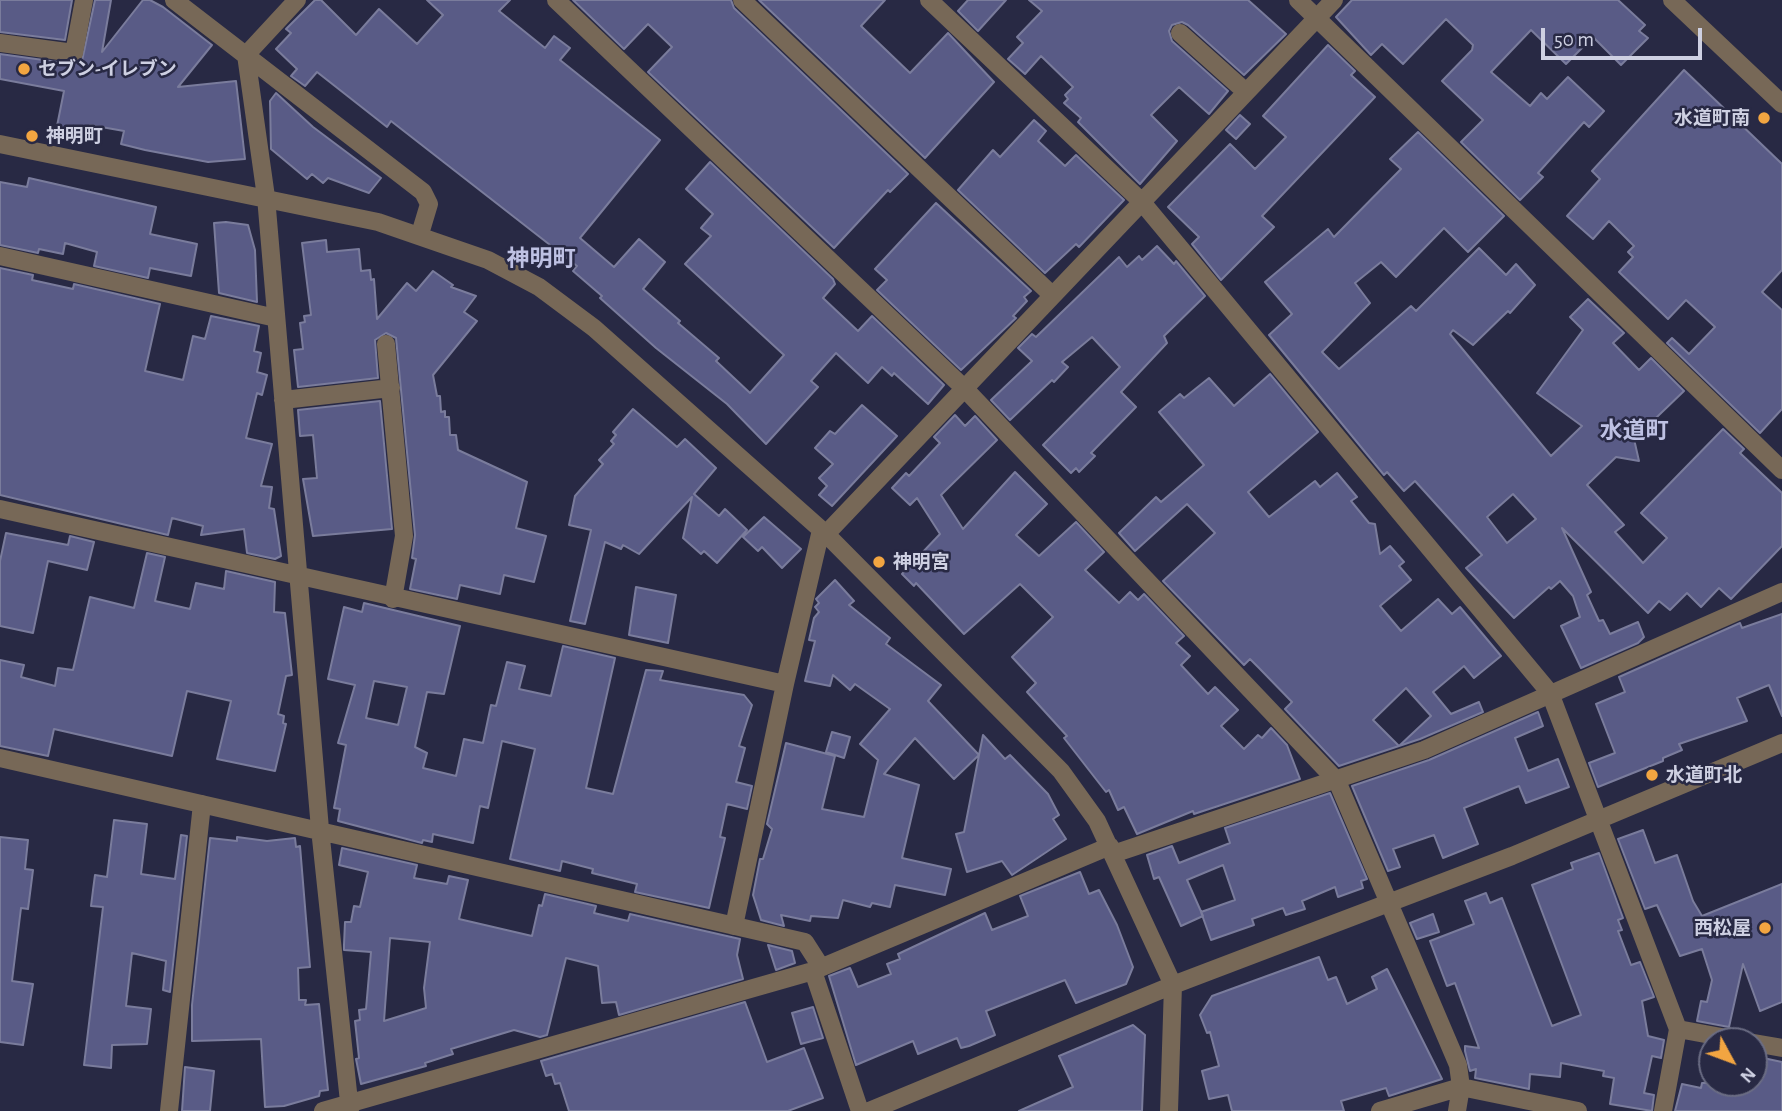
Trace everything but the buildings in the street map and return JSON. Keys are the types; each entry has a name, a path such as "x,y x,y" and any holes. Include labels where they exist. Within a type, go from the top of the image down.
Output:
{"street":[{"path":"0,43 74,53 84,0"},
{"path":"174,0 423,192 429,204 420,234"},
{"path":"297,0 247,55 266,197 320,830 349,1107"},
{"path":"556,0 965,389 1336,781 1458,1065 1461,1087 1457,1111"},
{"path":"742,0 1052,295"},
{"path":"929,0 1141,201 1550,693 1678,1029 1663,1111"},
{"path":"1298,0 1782,470"},
{"path":"734,926 785,684 824,532 965,389 1334,0"},
{"path":"1672,0 1782,104"},
{"path":"1180,33 1246,92"},
{"path":"0,144 266,197 420,234 488,260 550,295 594,328 824,532 1061,771 1097,821 1173,985 1169,1111"},
{"path":"0,256 276,318"},
{"path":"386,344 404,537 393,599"},
{"path":"283,400 391,388"},
{"path":"0,509 393,599 785,684"},
{"path":"323,1111 349,1107 817,969 1112,850 1336,781 1424,750 1782,593"},
{"path":"869,1111 1173,985 1512,856 1782,743"},
{"path":"0,758 805,942 817,969 859,1111"},
{"path":"169,1111 202,804"},
{"path":"1678,1029 1698,1033"},
{"path":"1380,1111 1461,1087 1578,1111"}],"place":[{"name":"セブン-イレブン","path":"24,69"},
{"name":"水道町南","path":"1764,118"},
{"name":"神明町","path":"32,136"},
{"name":"神明宮","path":"879,562"},
{"name":"水道町北","path":"1652,775"},
{"name":"西松屋","path":"1765,928"}],"district":[{"name":"神明町","path":"541,259"},
{"name":"水道町","path":"1634,431"}]}
